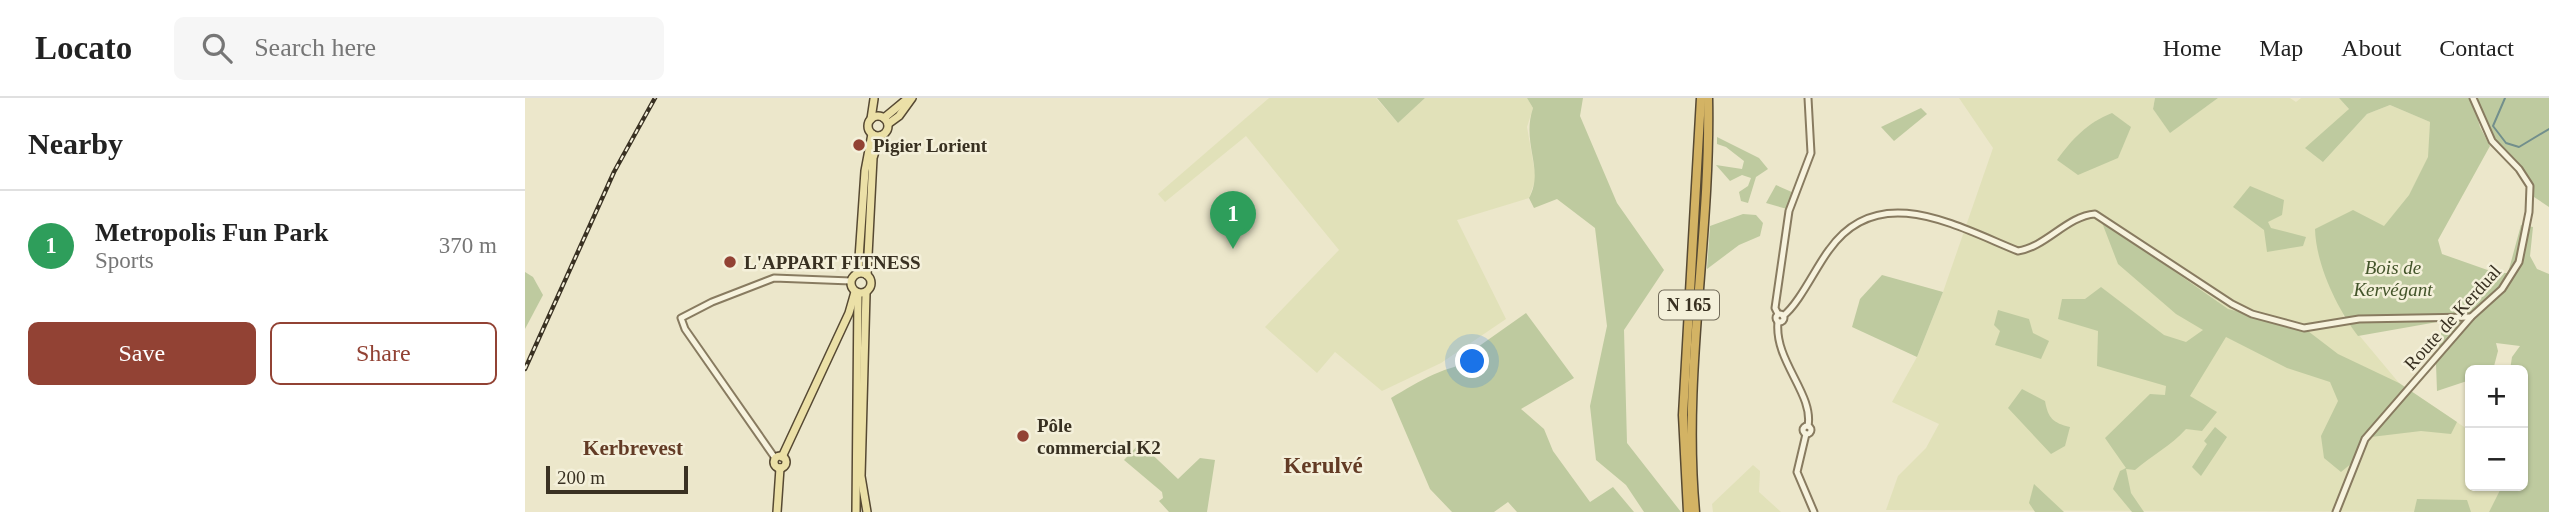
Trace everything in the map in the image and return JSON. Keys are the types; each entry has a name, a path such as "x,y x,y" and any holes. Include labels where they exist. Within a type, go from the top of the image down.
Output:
{"highway":[{"name":"N 165","path":"1688,512 1683,415 1701,98"},
{"name":"N 165","path":"1695,512 1691,451 1692,366 1706,185 1708,98"}],"main road":[{"path":"876,135 868,127 910,98"},
{"path":"874,99 886,131 876,135"},
{"path":"867,512 861,476 859,293 851,281 858,273 865,171 876,135"},
{"path":"777,512 780,468 785,464 779,458 859,293 871,285 867,275 876,135"},
{"path":"858,273 867,275"},
{"path":"856,512 859,293"}],"street":[{"path":"1808,98 1811,153 1789,211 1775,308 1783,321 1778,322 1779,344 1809,414 1808,426 1803,429 1806,434 1797,472 1814,512"},
{"name":"Route de Kerdual","path":"2336,512 2365,439 2471,317 2502,289 2519,262 2531,195 2526,177 2487,132 2473,98"},
{"path":"1781,315 1843,231 1872,215 1906,211 2018,251 2033,247 2085,216 2095,214 2232,304 2252,314 2299,327 2359,319 2471,317"},
{"path":"779,458 758,438 681,318 712,302 774,278 851,281"}],"green space":[{"path":"1269,98 1376,98 1398,123 1425,98 1527,98 1533,108 1527,127 1536,178 1529,198 1457,220 1506,319 1441,363 1382,391 1335,352 1317,373 1265,327 1339,250 1246,136 1165,202 1158,194"},
{"path":"1377,98 1425,98 1398,123"},
{"path":"1527,98 1583,98 1580,116 1617,203 1664,270 1624,330 1627,443 1681,512 1644,512 1626,485 1596,460 1590,406 1607,326 1595,228 1557,199 1534,208 1529,198 1535,177 1530,133 1533,108"},
{"path":"1959,98 2155,98 2153,109 2170,132 2218,98 2290,98 2296,102 2301,98 2339,98 2349,109 2323,162 2367,114 2390,105 2430,122 2429,157 2409,195 2384,227 2343,316 2399,383 2465,428 2465,491 2500,491 2489,512 1886,510 1898,476 1926,448 1939,424 1892,402 1917,357 1943,292 1993,148"},
{"path":"2155,98 2218,98 2170,133 2153,109"},
{"name":"Bois de Kervégant","path":"2339,98 2472,98 2480,127 2490,146 2438,240 2442,254 2496,273 2508,273 2521,225 2533,227 2530,256 2537,269 2549,274 2549,512 2489,512 2500,491 2528,491 2528,365 2511,365 2512,357 2520,346 2496,343 2498,351 2494,365 2465,365 2465,382 2437,391 2436,364 2443,321 2358,336 2335,299 2319,257 2315,229 2353,210 2384,226 2409,195 2428,157 2430,122 2390,105 2367,114 2323,162 2305,148 2349,109"},
{"path":"2473,98 2549,98 2549,207 2531,195 2526,177 2498,149"},
{"path":"1921,108 1927,114 1894,141 1881,127"},
{"path":"2112,113 2131,127 2118,158 2078,175 2057,160 2081,132"},
{"path":"1717,137 1759,158 1768,169 1756,177 1748,203 1741,201 1739,192 1748,186 1751,178 1742,175 1730,181 1716,165 1742,169 1744,161 1726,147 1717,144"},
{"path":"1776,185 1794,193 1787,209 1766,203"},
{"path":"2250,186 2284,200 2282,215 2268,222 2271,228 2306,237 2303,246 2267,252 2264,230 2233,207"},
{"path":"1743,214 1756,215 1763,223 1760,236 1739,245 1707,269 1710,226"},
{"path":"2101,220 2228,309 2304,328 2338,354 2399,383 2457,422 2451,434 2421,431 2371,437 2352,463 2341,472 2324,458 2321,436 2338,401 2330,382 2287,368 2226,337 2190,396 2217,412 2202,431 2186,429 2135,470 2126,469 2131,493 2144,512 2132,512 2113,489 2120,471 2126,468 2105,438 2150,394 2165,395 2166,386 2097,366 2098,331 2058,319 2062,299 2085,299 2101,287 2164,335 2186,342 2203,330 2176,314 2118,264"},
{"path":"525,272 533,277 543,295 525,329"},
{"path":"1882,275 1943,292 1917,357 1852,327 1860,299"},
{"path":"1998,310 2029,319 2033,333 2049,341 2041,359 1995,345 2000,331 1994,325"},
{"path":"1526,313 1574,378 1521,409 1544,429 1553,451 1590,502 1613,487 1634,512 1517,512 1508,502 1494,512 1452,512 1430,489 1391,398 1445,370 1480,363 1483,360 1475,349"},
{"path":"2022,389 2045,401 2052,419 2070,427 2065,446 2051,454 2008,408"},
{"path":"2215,427 2227,437 2201,476 2192,467 2207,444 2204,441"},
{"path":"1140,443 1178,479 1200,458 1215,460 1207,512 1169,512 1159,501 1163,498 1162,492 1124,460"},
{"path":"1753,465 1760,471 1759,492 1781,512 1713,512 1712,504"},
{"path":"2034,484 2064,512 2035,512 2029,503"},
{"path":"2417,499 2467,500 2471,512 2414,512"}],"waterway":[{"path":"2505,98 2493,126 2506,143 2519,147 2549,129"}],"railway":[{"path":"525,369 614,172 655,98"}],"place":[{"name":"Pigier Lorient","path":"859,145"},
{"name":"Metropolis Fun Park","path":"1233,249"},
{"name":"L'APPART FITNESS","path":"730,262"},
{"name":"Pôle commercial K2","path":"1023,436"}],"district":[{"name":"Kerbrevest","path":"633,448"},
{"name":"Kerulvé","path":"1323,465"}]}
